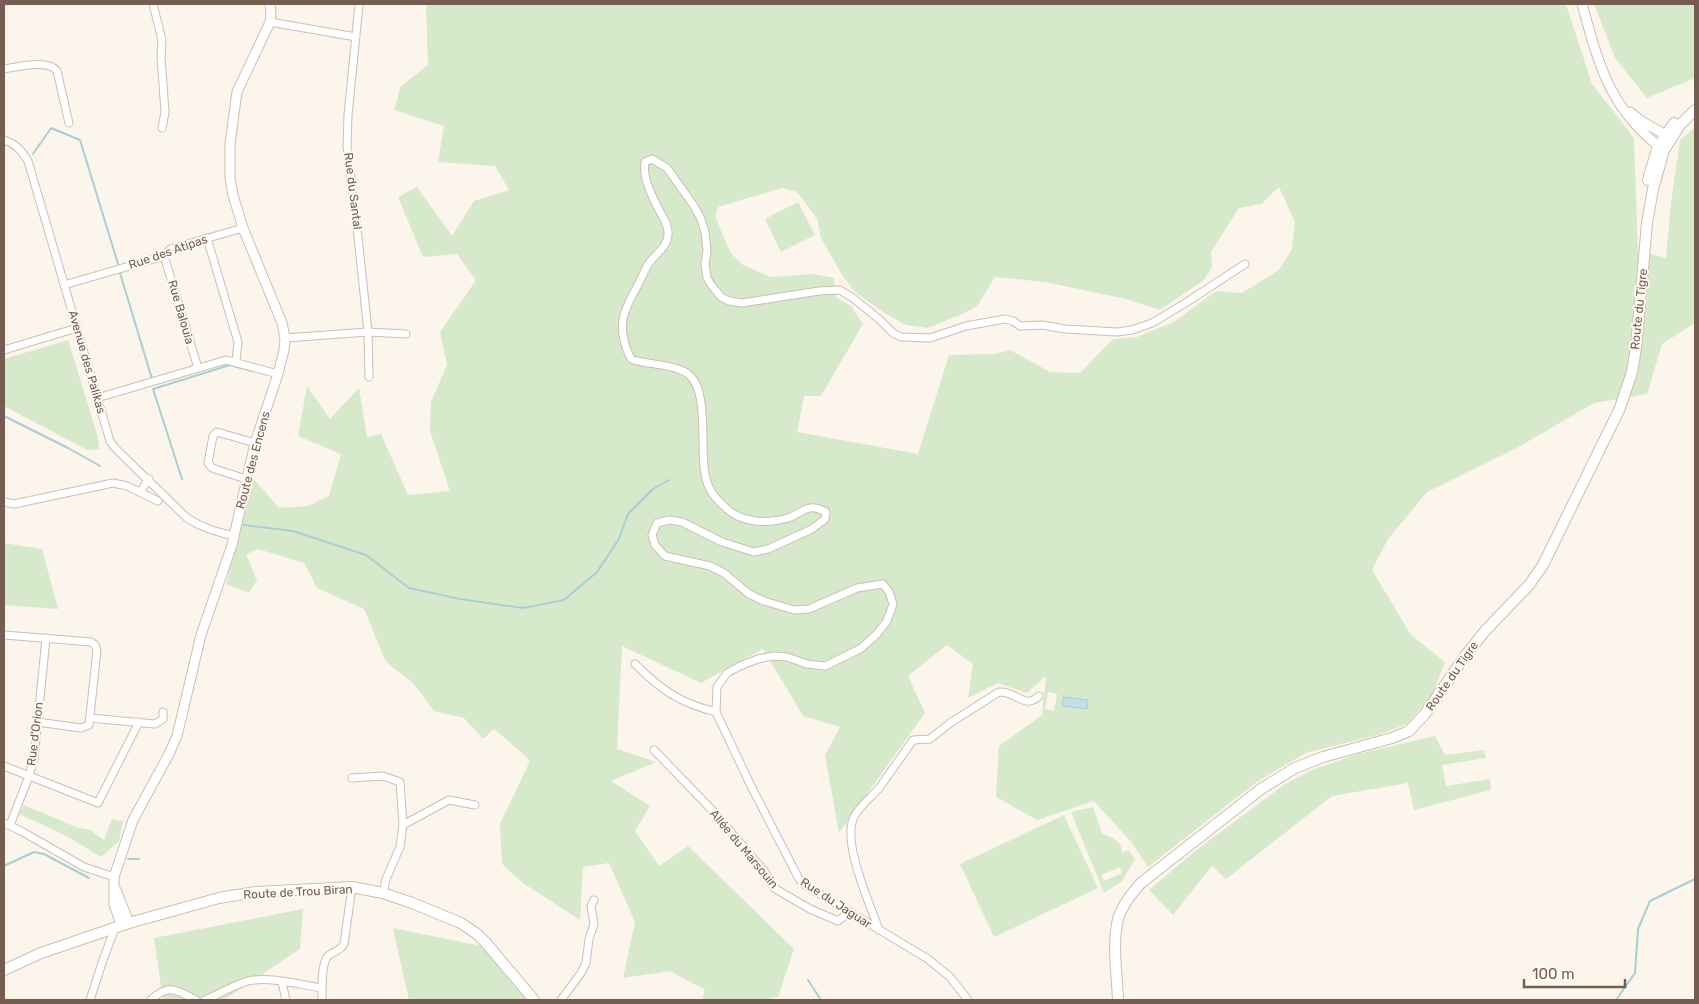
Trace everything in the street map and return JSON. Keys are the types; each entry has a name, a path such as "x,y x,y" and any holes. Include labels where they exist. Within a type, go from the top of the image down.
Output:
{"main road":[{"name":"Route du Tigre","path":"1118,1000 1116,945 1118,918 1141,883 1261,789 1295,768 1324,757 1410,731 1425,714 1470,649 1529,585 1543,565 1620,408 1632,372 1636,348 1647,223 1661,148 1675,121 1695,104"},
{"name":"Route du Tigre","path":"1668,136 1695,110"},
{"name":"Route de Trou Biran","path":"4,970 42,953 122,925 219,898 256,892 352,887 383,893 461,923 487,944 534,1000"}],"street":[{"path":"153,4 162,40 161,57 165,112 162,128"},
{"name":"Route des Encens","path":"114,881 133,820 177,736 201,635 234,536 255,443 284,350 285,338 282,323 244,228 233,196 230,178 230,144 237,92 270,22 272,12 270,4"},
{"name":"Rue du Santal","path":"359,4 348,115 347,147 368,332 369,377"},
{"path":"1582,4 1598,59 1612,93 1632,121 1661,148"},
{"path":"270,22 356,36"},
{"path":"4,69 46,64 53,66 57,71 68,123"},
{"path":"1620,104 1641,121 1668,136"},
{"name":"Avenue des Palikas","path":"4,140 12,142 21,149 28,161 110,441 187,518 215,532 234,536"},
{"name":"Rue du Jaguar","path":"968,1000 950,977 928,959 805,885 797,876 716,712 718,687 727,673 758,659 773,656 825,666 860,649 876,635 887,621 893,604 889,592 883,584 857,588 809,609 794,610 779,607 749,594 724,573 710,566 665,556 655,545 652,535 658,523 669,520 682,522 722,542 754,552 768,549 812,529 825,519 826,512 818,507 806,508 791,517 775,522 740,517 727,509 708,485 699,388 694,380 684,371 656,364 640,363 631,359 624,346 622,335 625,308 650,262 664,247 669,234 667,225 648,184 644,169 646,162 652,159 667,168 694,206 705,232 707,278 720,297 742,303 819,291 840,290 853,298 893,333 901,337 930,338 966,326 1005,319 1013,321 1020,326 1042,325 1101,332 1132,330 1166,315 1245,264"},
{"name":"Rue des Atipas","path":"64,285 164,256 170,249 244,228"},
{"path":"207,238 238,342 236,361"},
{"name":"Rue Balouia","path":"164,256 198,368"},
{"path":"4,350 76,328"},
{"path":"285,338 368,332 406,334"},
{"path":"97,398 226,360 236,361 278,374"},
{"path":"246,479 212,468 208,463 212,436 217,432 255,443"},
{"path":"140,492 149,479"},
{"path":"4,502 14,504 113,483 127,486 158,501"},
{"path":"4,635 91,642 97,650 89,725 81,728 37,722"},
{"name":"Rue d'Orion","path":"7,824 29,776 34,758 46,638"},
{"path":"635,664 652,681 670,694 716,712"},
{"path":"879,930 854,856 851,833 856,814 879,788 913,740 930,738 999,692 1005,692 1030,702 1039,696"},
{"path":"90,718 155,724 160,722 163,712"},
{"path":"4,766 98,803 139,722"},
{"name":"Allée du Marsouin","path":"654,750 713,811 765,872 774,888 810,909 838,921 849,912"},
{"path":"352,778 383,776 400,782 403,825 400,848 386,879 383,893"},
{"path":"403,825 449,800 475,805"},
{"path":"7,824 84,867 114,881 122,925 103,960 90,1000"},
{"path":"322,1000 325,960 342,948 344,944 352,887"},
{"path":"561,1000 586,963 589,939 594,924 591,906 594,900"},
{"path":"206,1000 248,981 268,980 322,988"},
{"path":"282,982 286,1000"},
{"path":"151,1000 160,992 172,989 196,1000"}],"green space":[{"path":"426,4 1566,4 1592,84 1634,138 1638,251 1666,258 1671,203 1680,140 1695,127 1695,323 1662,344 1647,394 1594,403 1515,449 1427,492 1388,539 1372,570 1411,635 1445,662 1432,696 1407,724 1381,734 1306,753 1258,781 1148,867 1132,843 1094,801 1037,820 996,797 999,746 1042,715 1046,676 1027,693 998,683 968,698 973,664 947,645 908,676 925,713 839,833 825,755 840,727 803,716 763,649 701,683 622,646 617,749 656,762 611,781 650,806 635,831 659,866 688,846 794,949 778,997 764,1000 702,1000 705,990 670,971 623,978 635,922 609,863 583,867 580,920 523,883 502,864 500,824 530,761 494,729 483,739 464,718 434,711 413,683 386,662 364,609 317,588 304,563 258,549 246,555 257,580 249,593 226,584 252,477 279,508 308,506 329,496 341,454 298,436 307,386 330,419 359,388 367,437 381,434 408,495 450,491 430,431 431,402 447,365 440,332 476,280 457,254 423,257 398,197 417,187 452,236 474,201 509,190 495,166 438,162 444,126 394,110 401,86 428,65","holes":["1279,187 1295,222 1292,249 1279,270 1242,293 1216,291 1174,322 1137,337 1113,339 1080,373 1050,372 1010,350 995,354 949,355 918,454 797,432 804,396 821,396 863,324 851,306 836,297 834,278 813,274 771,277 743,265 730,252 715,216 718,207 782,188 797,192 817,218 821,238 842,275 855,292 883,312 906,325 928,328 977,306 995,277 1045,282 1126,299 1160,310 1204,280 1212,267 1211,252 1239,208 1261,204","1048,692 1057,694 1054,711 1045,709","1064,697 1088,700 1063,706"]},
{"path":"1594,4 1695,4 1695,78 1647,98 1615,58"},
{"path":"798,202 815,235 781,252 765,219"},
{"path":"68,340 98,437 99,449 87,450 4,406 4,359"},
{"path":"4,543 42,549 58,609 4,605"},
{"path":"1435,736 1445,755 1484,750 1486,758 1442,765 1446,786 1490,779 1491,790 1414,810 1408,783 1332,796 1226,879 1212,866 1173,915 1149,890 1195,851 1285,784 1314,769 1358,754"},
{"path":"24,805 76,827 90,830 104,840 112,819 123,821 119,841 101,857 65,835 19,814"},
{"path":"1093,807 1102,833 1118,842 1122,853 1128,850 1135,859 1122,881 1104,893 1071,812","holes":["1120,867 1122,873 1104,881 1101,875"]},
{"path":"1064,815 1098,888 994,937 960,864"},
{"path":"303,909 300,949 224,1000 163,1000 154,938"},
{"path":"393,928 481,946 532,1000 409,1000"}],"water":[{"path":"1063,697 1088,700 1087,709 1062,706"}],"waterway":[{"path":"33,154 51,128 80,140 119,267"},
{"path":"120,273 152,379"},
{"path":"182,479 153,389 230,365 252,371"},
{"path":"4,416 100,466"},
{"path":"244,525 293,531 366,555 409,588 460,599 523,608 564,600 597,572 619,539 628,514 653,489 669,480"},
{"path":"4,866 34,852 44,854 89,878"},
{"path":"128,859 139,859"},
{"path":"1616,1000 1635,973 1638,929 1650,901 1695,879"},
{"path":"808,980 821,1000"}]}
